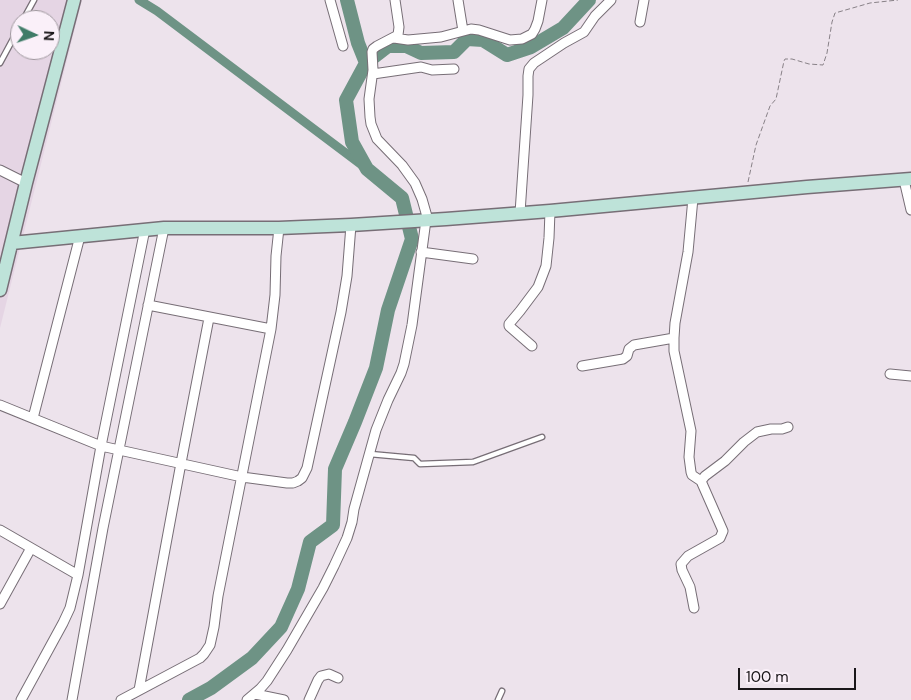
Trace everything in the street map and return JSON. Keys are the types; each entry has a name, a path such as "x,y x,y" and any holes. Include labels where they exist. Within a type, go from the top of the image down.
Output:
{"street":[{"path":"0,290 74,0"},
{"path":"330,0 343,46"},
{"path":"247,700 267,681 307,616 334,566 352,522 369,454 381,416 404,364 412,325 425,220 422,198 415,183 402,165 377,139 370,117 369,99 373,49 398,36 399,27 395,0"},
{"path":"458,0 463,31"},
{"path":"394,38 408,40 441,37 471,29 510,40 522,38 532,34 535,30 542,0"},
{"path":"520,213 529,69 534,63 584,32 595,16 611,0"},
{"path":"640,22 644,0"},
{"path":"372,69 421,67 432,70 454,69"},
{"path":"0,170 26,183"},
{"path":"12,243 145,229 279,228 398,222 550,211 907,180 911,210"},
{"path":"693,198 688,252 674,338 674,352 692,431 689,457 691,472 692,475 701,481 723,529 720,538 688,556 681,564 690,587 694,608"},
{"path":"532,346 509,324 541,281 546,266 550,211"},
{"path":"0,405 101,446 242,477 294,483 302,478 305,473 342,306 347,276 351,225"},
{"path":"72,700 103,528 164,228"},
{"path":"121,700 200,658 208,650 214,628 218,596 271,330 279,228"},
{"path":"21,700 67,615 78,575 101,446 145,229"},
{"path":"32,418 80,236"},
{"path":"421,252 473,259"},
{"path":"148,305 271,330"},
{"path":"139,690 210,318"},
{"path":"582,366 623,359 634,345 674,338"},
{"path":"890,374 911,376"},
{"path":"701,481 757,432 788,427"},
{"path":"0,530 78,575"},
{"path":"0,604 31,548"},
{"path":"309,700 321,676 329,674 338,678"},
{"path":"255,694 284,700"}],"lane":[{"path":"0,63 10,44"},
{"path":"369,454 414,458 420,464 473,462 542,437"},
{"path":"498,700 502,691"}],"path":[{"path":"747,193 756,144 770,106 776,99 785,59 823,65 834,13 870,3 898,0"}],"shaded area":[{"path":"0,0 82,0 0,328"}],"waterway":[{"path":"139,0 157,11 367,169"},
{"path":"347,0 358,43 366,63"},
{"path":"189,700 211,688 252,658 281,627 298,589 310,542 333,525 335,469 376,368 388,310 412,239 402,198 367,169 352,142 346,100 366,63 388,46 406,46 421,53 454,52 467,39 483,40 507,55 531,47 563,28 589,0"}]}
